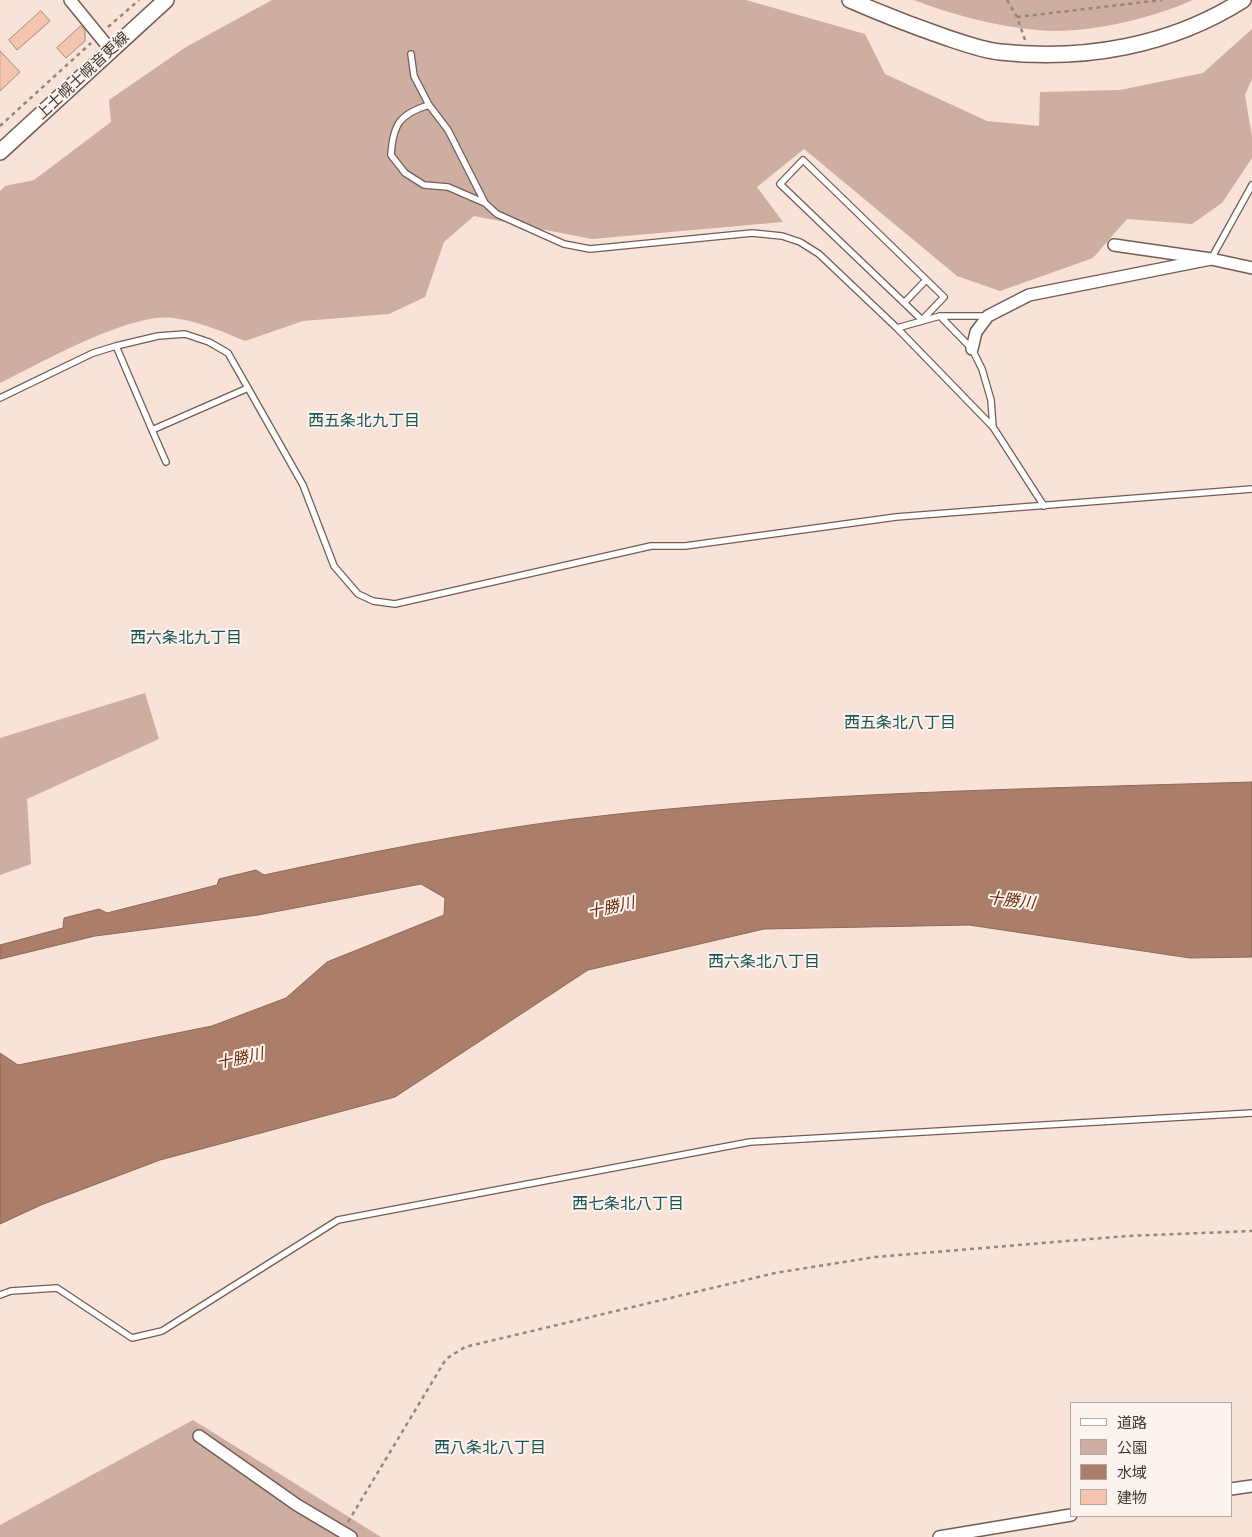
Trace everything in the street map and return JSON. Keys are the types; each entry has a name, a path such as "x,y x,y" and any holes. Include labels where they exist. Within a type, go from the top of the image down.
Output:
{"main road":[{"name":"上士幌士幌音更線","path":"0,152 110,49 166,0"},
{"path":"850,0 899,21 962,43 999,52 1064,55 1120,48 1173,36 1206,21 1243,0"}],"street":[{"path":"75,2 110,49"},
{"path":"1114,245 1211,259 1252,268"},
{"path":"972,349 976,332 988,316 1029,295 1211,259"},
{"path":"199,1436 297,1505 347,1534"},
{"path":"1232,1489 1252,1486"},
{"path":"939,1537 1070,1515"}],"lane":[{"path":"410,54 414,76 429,105 448,130 485,203 496,214 564,244 590,249 752,233 782,236 800,242 819,254 897,328 994,427 1044,506"},
{"path":"429,105 415,109 401,117 392,135 391,155 405,173 424,184 448,187 485,203"},
{"path":"803,160 944,297 922,320 780,184 803,160"},
{"path":"1211,259 1252,185"},
{"path":"904,303 926,280"},
{"path":"897,328 940,316 988,316"},
{"path":"940,316 972,349 982,369 991,400 994,427"},
{"path":"0,398 93,353 116,346 158,336 185,334 208,342 228,353 248,388 302,485 334,566 358,594 373,601 395,604 651,546 685,546 896,517 1252,489"},
{"path":"116,346 166,462"},
{"path":"152,430 248,388"},
{"path":"0,1295 11,1292 57,1288 132,1338 162,1331 338,1220 750,1142 1252,1112"}],"path":[{"path":"0,126 139,0"},
{"path":"1007,0 1017,17 1029,53"},
{"path":"1017,17 1162,0"},
{"path":"347,1534 446,1359 465,1347 775,1273 875,1257 1127,1236 1252,1231"}],"green space":[{"path":"272,0 746,0 865,34 885,74 987,121 1039,126 1040,92 1120,90 1203,73 1252,29 1252,79 1245,95 1252,137 1252,158 1222,203 1192,224 1127,219 1093,258 1000,291 957,276 804,149 757,187 783,222 592,239 474,216 444,242 425,297 389,314 303,321 245,341 191,321 155,318 110,331 86,341 0,383 0,191 5,186 34,180 111,122 109,100 186,47"},
{"path":"914,0 1193,0 1157,13 1116,24 1096,28 1055,31 990,23"},
{"path":"145,693 159,739 27,799 31,864 0,875 0,738"},
{"path":"193,1420 381,1537 0,1537 0,1525"}],"water":[{"name":"十勝川","path":"1252,782 1252,957 1190,958 969,925 764,929 588,970 395,1097 160,1160 41,1205 0,1224 0,1053 18,1065 212,1026 286,998 327,962 444,915 445,898 421,884 258,915 95,936 0,959 0,945 63,928 64,918 99,909 107,913 217,885 219,879 256,870 264,875 418,844 574,819 658,810 828,797"}],"building":[{"path":"41,11 50,21 17,50 9,40"},
{"path":"81,26 85,30 85,41 66,58 57,48"},
{"path":"0,51 20,72 0,91"}],"district":[{"name":"西五条北九丁目","path":"364,421"},
{"name":"西六条北九丁目","path":"186,638"},
{"name":"西五条北八丁目","path":"900,723"},
{"name":"西六条北八丁目","path":"764,962"},
{"name":"西七条北八丁目","path":"628,1204"},
{"name":"西八条北八丁目","path":"490,1448"}]}
